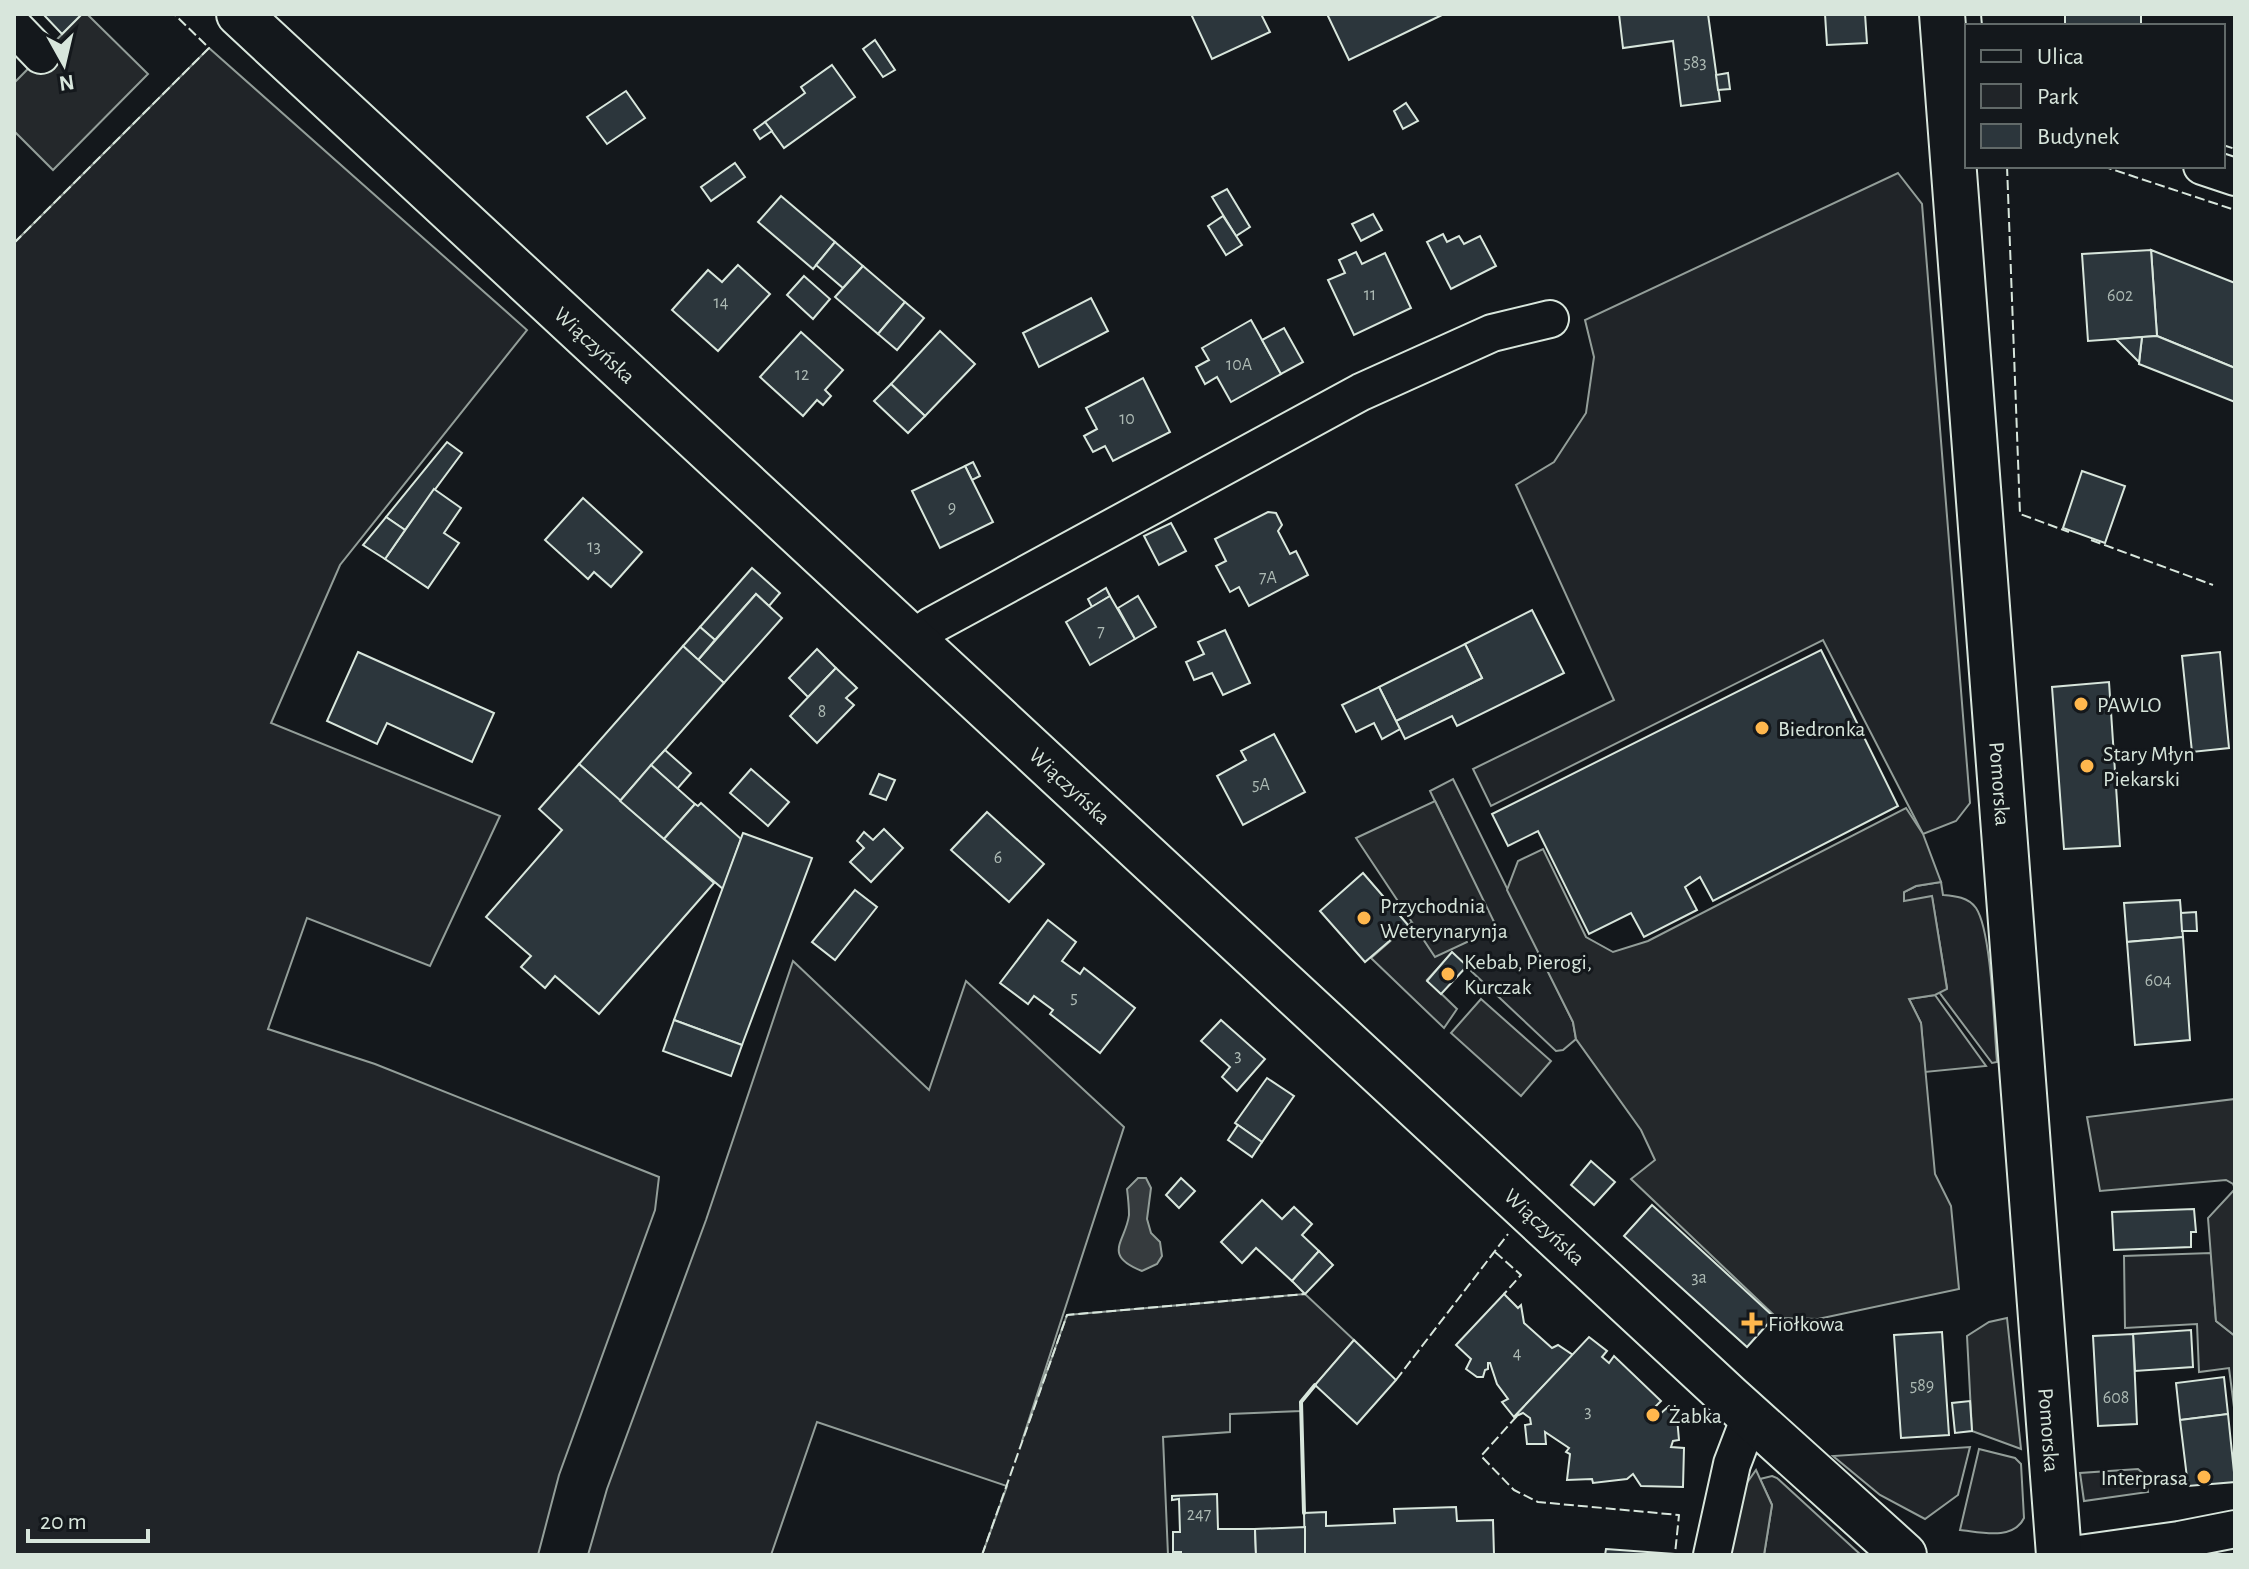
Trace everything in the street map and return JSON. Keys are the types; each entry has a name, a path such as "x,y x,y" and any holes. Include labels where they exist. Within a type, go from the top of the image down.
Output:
{"street":[{"name":"Wiączyńska","path":"239,14 1750,1417 1904,1555"},
{"name":"Pomorska","path":"1942,14 1958,102 2059,1555"},
{"path":"14,27 41,55"},
{"path":"2208,168 2235,177"},
{"path":"912,640 959,611 1361,392 1492,333 1550,319"},
{"path":"1712,1555 1732,1464 1750,1417"},
{"path":"2072,1555 2235,1529"}],"green space":[{"path":"209,48 527,330 340,565 271,723 500,816 430,966 307,918 268,1029 375,1064 659,1177 655,1210 559,1475 538,1555 14,1555 14,243"},
{"path":"1898,173 1922,204 1970,803 1956,821 1923,834 1823,640 1491,806 1473,769 1614,700 1516,485 1554,462 1586,413 1594,357 1585,320"},
{"path":"1453,779 1573,1022 1576,1039 1563,1050 1556,1051 1452,953 1427,980 1457,1009 1444,1028 1371,958 1412,922 1435,956 1496,928 1430,791"},
{"path":"1941,882 1943,895 1969,901 1981,920 1989,959 1997,1062 1992,1063 1939,992 1947,988 1932,897 1904,902 1904,892 1916,886"},
{"path":"793,961 929,1090 966,981 1124,1127 1022,1441 1067,1315 1305,1294 1354,1340 1301,1402 1301,1411 1230,1414 1230,1432 1163,1437 1168,1555 982,1555 1007,1486 817,1422 771,1555 588,1555 607,1489 706,1220"},
{"path":"1935,995 1986,1066 1925,1072 1921,1023 1909,999"},
{"path":"2211,1253 2216,1321 2235,1336 2235,1415 2229,1368 2199,1372 2197,1324 2125,1328 2124,1256"},
{"path":"1970,1447 1958,1495 1925,1519 1880,1495 1833,1456"},
{"path":"1979,1449 2015,1458 2021,1464 2024,1518 2012,1530 1986,1533 1960,1530"},
{"path":"2138,1469 2144,1474 2148,1492 2084,1501 2080,1473"},
{"path":"1772,1476 1861,1555 1764,1555 1772,1505 1760,1479"}],"shaded area":[{"path":"82,14 87,14 148,74 53,170 14,131 14,83"},
{"path":"1435,801 1497,928 1435,957 1356,838"},
{"path":"1906,808 1923,834 1941,882 1916,886 1904,892 1904,901 1932,896 1947,989 1935,995 1909,999 1921,1023 1935,1174 1951,1206 1959,1289 1818,1319 1777,1318 1631,1179 1655,1160 1641,1130 1576,1039 1573,1022 1507,890 1518,861 1543,849 1586,937 1613,952 1648,941"},
{"path":"1481,999 1551,1061 1521,1096 1451,1033"},
{"path":"2235,1099 2235,1189 2226,1180 2100,1191 2087,1117"},
{"path":"1138,1178 1146,1178 1151,1188 1147,1219 1151,1233 1160,1242 1162,1256 1157,1264 1142,1271 1122,1259 1119,1253 1129,1215 1127,1189"},
{"path":"2235,1189 2235,1336 2216,1321 2208,1218"},
{"path":"2007,1318 2021,1449 1972,1431 1967,1336 1989,1322"},
{"path":"1756,1470 1772,1505 1764,1555 1729,1555 1744,1487"}],"building":[{"path":"43,14 82,14 62,34"},
{"path":"1191,14 1261,14 1270,32 1212,59"},
{"path":"1327,14 1444,14 1349,60"},
{"path":"1619,14 1708,14 1720,101 1681,106 1673,41 1623,48"},
{"path":"1825,14 1865,14 1867,43 1827,45"},
{"path":"2065,14 2141,14 2141,24 2065,24"},
{"path":"875,40 895,70 883,77 863,49"},
{"path":"832,65 855,97 784,148 765,122 805,93 801,87"},
{"path":"1728,73 1730,89 1718,90 1716,75"},
{"path":"626,91 645,118 607,144 587,117"},
{"path":"1406,103 1418,121 1403,129 1394,111"},
{"path":"765,122 772,131 760,139 754,130"},
{"path":"735,163 745,177 711,201 701,187"},
{"path":"1227,189 1250,227 1236,236 1212,197"},
{"path":"781,196 835,242 813,269 758,222"},
{"path":"1373,214 1382,230 1361,241 1352,224"},
{"path":"1223,216 1242,245 1226,255 1208,226"},
{"path":"1443,234 1447,242 1459,236 1464,244 1480,236 1496,266 1451,289 1427,242"},
{"path":"835,242 863,266 843,288 816,265"},
{"path":"2151,250 2235,283 2235,368 2157,336"},
{"path":"2151,250 2157,336 2088,341 2082,254"},
{"path":"1356,252 1362,264 1385,253 1411,308 1354,335 1328,280 1345,273 1339,260"},
{"path":"738,265 770,294 718,351 672,310 708,270 722,282"},
{"path":"863,266 905,302 878,334 835,297"},
{"path":"804,276 830,299 813,319 787,295"},
{"path":"1091,298 1108,331 1039,367 1023,333"},
{"path":"905,302 924,318 897,350 878,334"},
{"path":"1251,320 1281,374 1231,402 1217,377 1205,384 1196,367 1209,360 1202,348"},
{"path":"1284,328 1303,362 1281,374 1262,340"},
{"path":"940,331 975,364 925,416 891,384"},
{"path":"801,332 843,370 825,390 831,396 823,405 817,400 803,416 760,377"},
{"path":"2157,336 2235,368 2235,402 2139,364 2142,337"},
{"path":"2142,337 2139,362 2116,339"},
{"path":"1143,378 1170,432 1113,461 1105,446 1093,452 1084,436 1097,429 1086,408"},
{"path":"891,384 925,416 908,433 874,401"},
{"path":"447,442 462,453 405,530 386,517"},
{"path":"973,462 980,476 972,480 965,466"},
{"path":"965,466 993,522 940,548 912,491"},
{"path":"2082,471 2125,486 2105,543 2063,528"},
{"path":"434,489 461,508 444,533 459,543 428,588 385,559"},
{"path":"583,498 642,552 611,587 594,572 588,579 545,540"},
{"path":"1268,512 1276,513 1282,525 1278,531 1290,554 1296,551 1308,575 1249,606 1239,587 1230,592 1216,566 1226,561 1215,539"},
{"path":"386,517 405,530 385,559 363,545"},
{"path":"1171,523 1186,551 1159,565 1144,536"},
{"path":"752,568 780,593 769,606 756,594 715,640 700,627"},
{"path":"1106,588 1110,596 1092,607 1088,599"},
{"path":"756,594 782,618 724,683 698,660"},
{"path":"1110,596 1135,639 1090,665 1066,622"},
{"path":"1138,596 1156,627 1135,639 1118,608"},
{"path":"1532,610 1564,673 1457,726 1452,716 1405,739 1396,721 1482,678 1465,644"},
{"path":"700,627 715,640 698,660 683,646"},
{"path":"1225,630 1250,683 1223,695 1212,673 1194,680 1186,662 1204,654 1198,642"},
{"path":"1465,644 1482,678 1396,721 1379,687"},
{"path":"683,646 724,683 620,801 579,764"},
{"path":"817,649 836,668 808,697 789,678"},
{"name":"Biedronka","path":"1821,650 1898,806 1713,901 1700,877 1685,887 1697,910 1644,937 1631,913 1589,934 1538,831 1508,846 1492,814"},
{"path":"358,652 494,713 472,762 387,723 377,744 327,721"},
{"path":"2220,652 2229,748 2192,752 2182,656"},
{"path":"836,668 857,688 846,698 854,705 817,743 790,716"},
{"name":"Stary Młyn Piekarski","path":"2109,682 2120,846 2064,849 2052,687"},
{"path":"1379,687 1400,729 1382,739 1374,723 1356,732 1342,705"},
{"path":"1274,734 1305,792 1243,825 1217,776 1246,760 1241,751"},
{"path":"665,750 691,773 677,789 651,765"},
{"path":"579,764 714,883 599,1014 555,976 545,988 521,967 531,956 486,917 562,830 539,809"},
{"path":"651,765 695,804 664,839 620,801"},
{"path":"751,769 789,802 768,826 730,793"},
{"path":"879,774 895,780 886,800 870,794"},
{"path":"701,803 741,839 723,889 664,839 695,804 698,806"},
{"path":"987,812 1044,864 1009,902 951,850"},
{"path":"884,829 903,848 871,882 850,862 864,848 857,841 864,832 873,840"},
{"path":"743,833 812,858 742,1045 674,1020"},
{"name":"Przychodnia Weterynarynja","path":"1363,873 1408,925 1365,962 1320,911"},
{"path":"855,890 877,907 835,960 812,942"},
{"path":"2180,900 2183,937 2127,942 2124,903"},
{"path":"2196,912 2197,931 2182,931 2181,913"},
{"path":"1048,920 1076,942 1062,961 1080,974 1084,968 1135,1008 1100,1053 1050,1014 1053,1010 1034,996 1028,1004 1000,983"},
{"path":"2183,937 2190,1040 2135,1045 2127,942"},
{"path":"1452,952 1467,966 1441,994 1427,981"},
{"path":"674,1020 742,1045 731,1076 663,1051"},
{"path":"1221,1020 1265,1059 1237,1091 1222,1077 1230,1067 1201,1041"},
{"path":"1267,1078 1294,1096 1262,1142 1235,1123"},
{"path":"1238,1125 1262,1142 1252,1157 1228,1140"},
{"path":"1591,1161 1615,1182 1594,1205 1571,1185"},
{"path":"1181,1178 1195,1191 1179,1208 1166,1195"},
{"path":"1262,1200 1282,1219 1294,1207 1312,1224 1302,1235 1319,1251 1292,1281 1256,1248 1242,1263 1221,1242"},
{"path":"1652,1205 1774,1317 1747,1347 1624,1236"},
{"path":"2194,1209 2196,1232 2191,1232 2191,1247 2114,1250 2112,1212"},
{"path":"1319,1251 1333,1265 1305,1294 1292,1281"},
{"path":"1504,1294 1518,1308 1521,1305 1524,1323 1552,1348 1558,1345 1573,1355 1514,1417 1502,1402 1508,1399 1497,1384 1490,1363 1483,1377 1477,1377 1466,1369 1471,1359 1456,1345"},
{"path":"2191,1330 2193,1367 2135,1371 2133,1334"},
{"path":"1942,1332 1949,1435 1901,1438 1894,1335"},
{"path":"2133,1334 2137,1424 2098,1426 2093,1336"},
{"path":"1589,1337 1607,1351 1602,1357 1609,1363 1614,1356 1661,1401 1653,1409 1660,1414 1669,1406 1672,1409 1677,1418 1679,1440 1673,1441 1671,1447 1684,1448 1683,1487 1641,1486 1633,1474 1627,1479 1593,1483 1592,1479 1567,1480 1570,1454 1566,1452 1569,1448 1545,1432 1546,1444 1527,1444 1525,1425 1531,1424 1530,1418 1523,1413 1514,1417"},
{"path":"1354,1340 1396,1380 1357,1424 1315,1385"},
{"path":"2224,1377 2228,1414 2180,1420 2176,1383"},
{"path":"1970,1401 1972,1431 1955,1433 1952,1403"},
{"path":"2228,1414 2235,1482 2188,1486 2180,1420"},
{"path":"1217,1494 1218,1529 1255,1529 1256,1555 1181,1555 1181,1552 1173,1552 1173,1532 1180,1532 1179,1499 1172,1500 1172,1496"},
{"path":"1456,1507 1457,1521 1493,1520 1494,1555 1305,1555 1304,1513 1326,1512 1326,1526 1395,1523 1394,1509"},
{"path":"1305,1527 1305,1555 1256,1555 1255,1529"},
{"path":"1606,1549 1675,1554 1605,1555"}],"fence":[{"path":"14,243 209,48 174,14"},
{"path":"1981,14 1982,24"},
{"path":"2225,146 2235,149"},
{"path":"2007,168 2020,514 2069,532"},
{"path":"2108,168 2235,210"},
{"path":"2091,540 2213,585"},
{"path":"1396,1380 1508,1234"},
{"path":"1495,1252 1521,1275 1504,1294"},
{"path":"982,1555 1067,1315 1305,1294"},
{"path":"1517,1416 1481,1456 1514,1490 1538,1502 1679,1515 1675,1554"}],"wall":[{"path":"1304,1513 1301,1402 1315,1385"}],"place":[{"name":"PAWLO","path":"2081,704"},
{"name":"Biedronka","path":"1762,728"},
{"name":"Stary Młyn Piekarski","path":"2087,766"},
{"name":"Przychodnia Weterynarynja","path":"1364,918"},
{"name":"Kebab, Pierogi, Kurczak","path":"1448,974"},
{"name":"Fiołkowa","path":"1752,1323"},
{"name":"Żabka","path":"1653,1415"},
{"name":"Interprasa","path":"2204,1477"}]}
